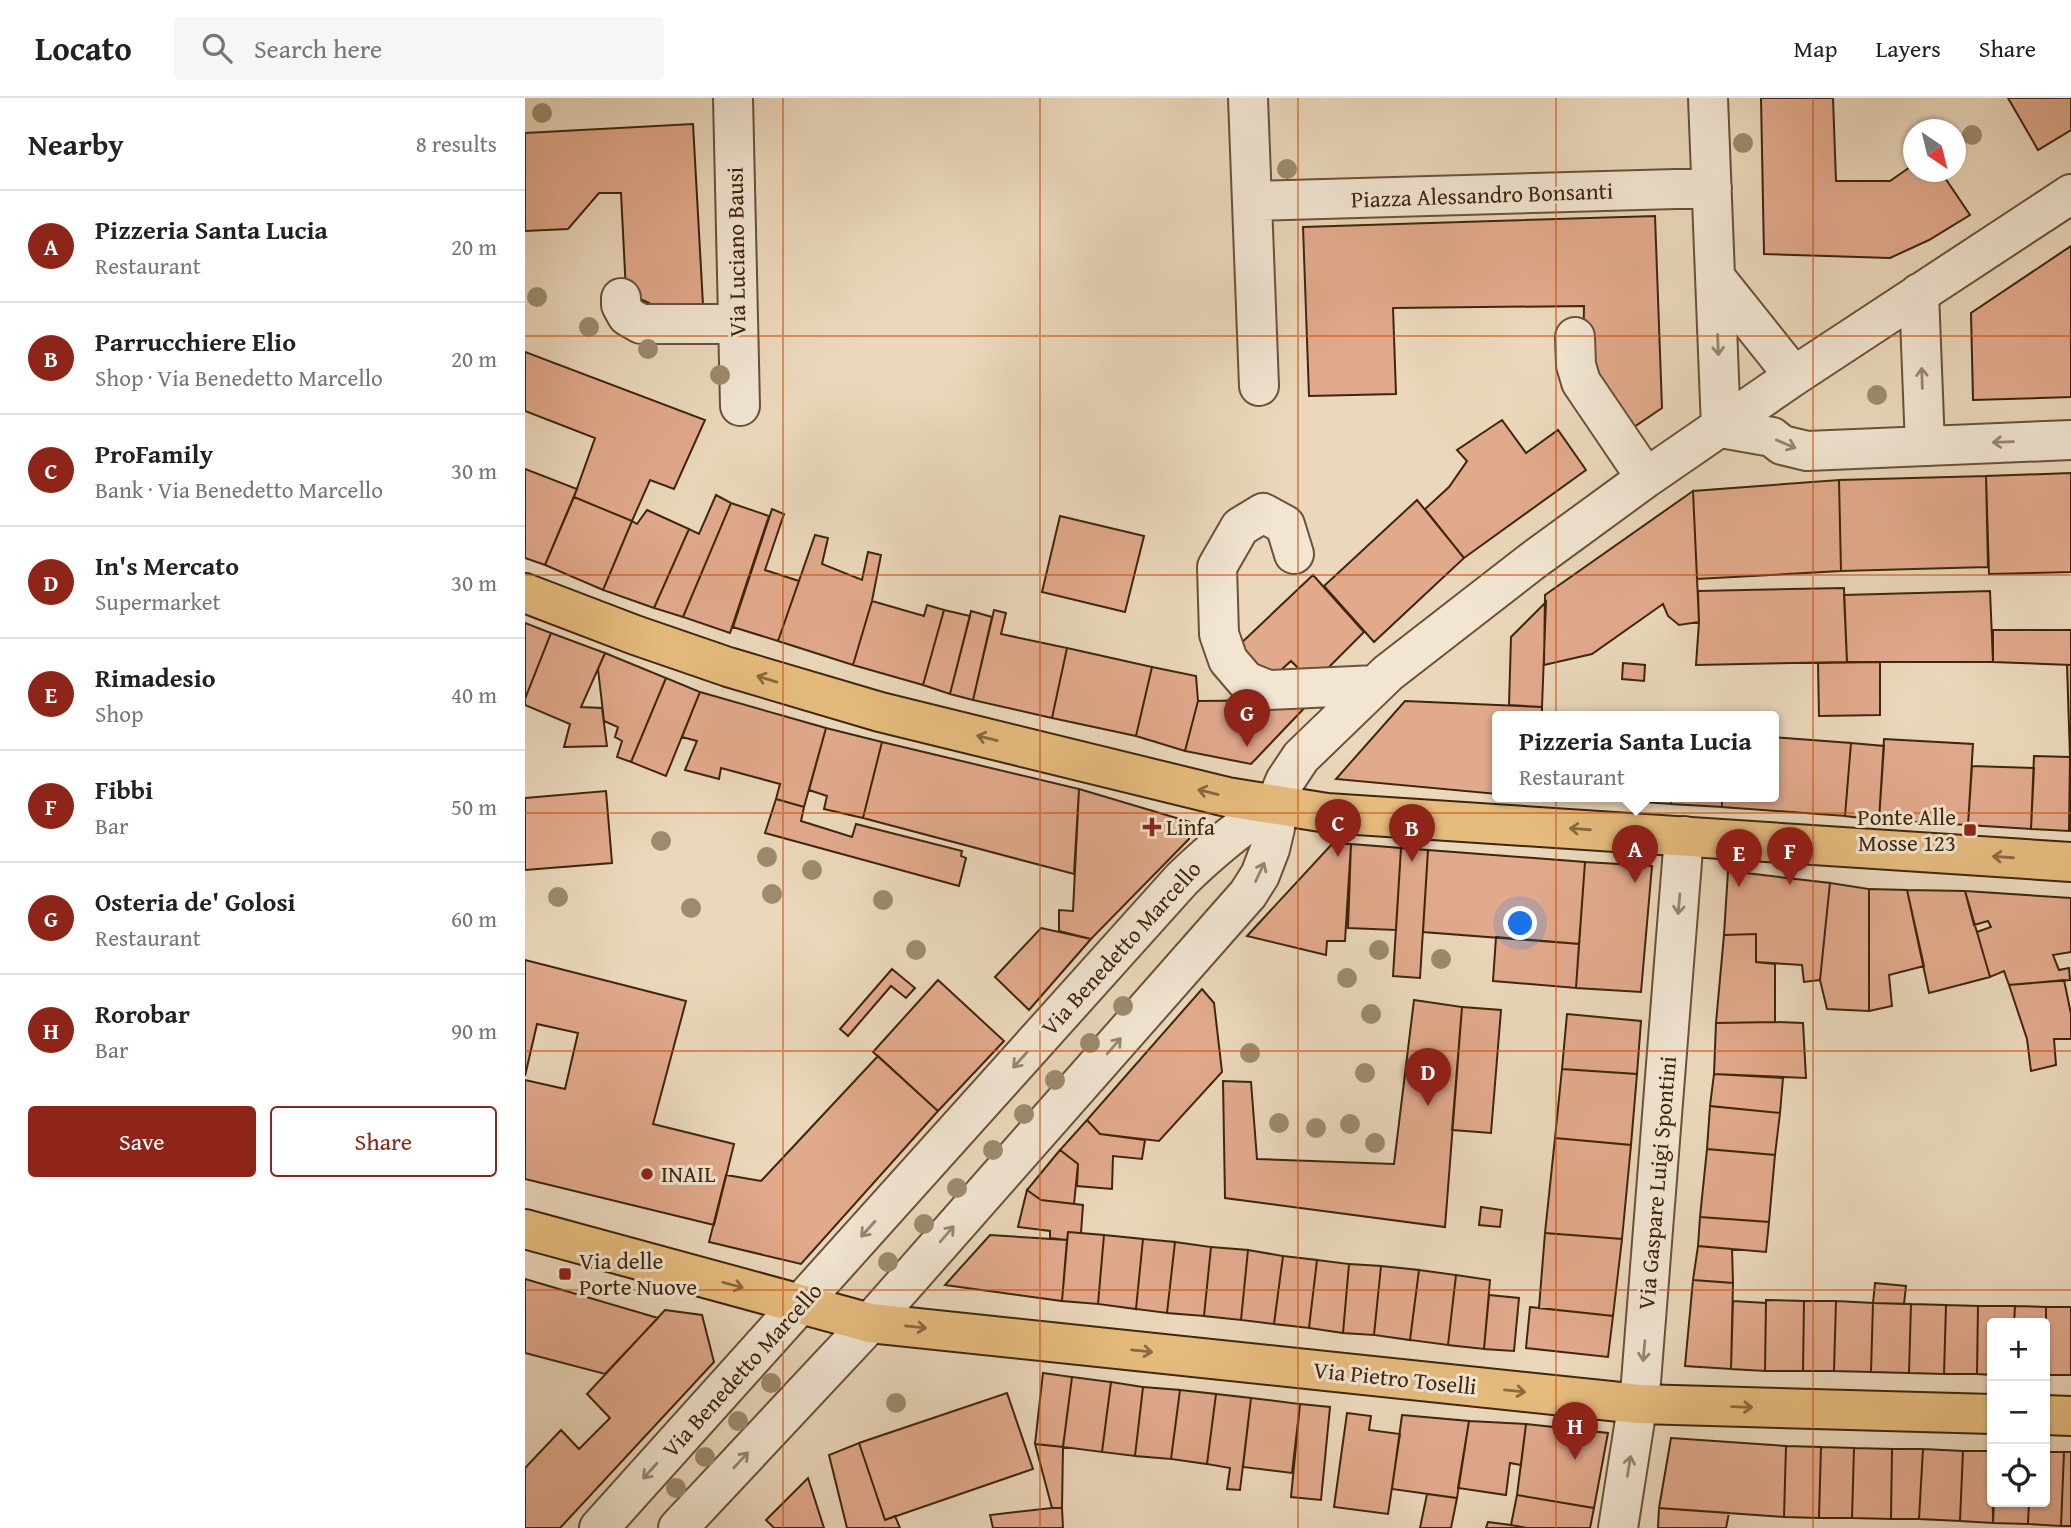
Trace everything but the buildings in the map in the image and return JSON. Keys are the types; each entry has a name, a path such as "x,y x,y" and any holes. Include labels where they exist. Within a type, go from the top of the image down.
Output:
{"main road":[{"path":"525,593 716,663 880,712 1227,797 1327,813 2071,862"},
{"path":"525,1229 802,1304"},
{"name":"Via Pietro Toselli","path":"802,1304 870,1323 1639,1404 1987,1414"},
{"path":"2050,1415 2071,1416"}],"street":[{"name":"Via Luciano Bausi","path":"733,98 740,406"},
{"path":"1248,98 1259,386"},
{"path":"1708,98 1721,428"},
{"name":"Piazza Alessandro Bonsanti","path":"1252,201 1711,188"},
{"path":"678,1528 870,1323 1248,894 1260,875 1270,849 1275,828 1275,805 1285,781 1301,757 1375,685 1531,562 1646,478 1794,376 2071,194"},
{"path":"1715,276 1794,376"},
{"path":"1919,293 1925,446"},
{"path":"621,298 621,305 627,316 642,324 737,324"},
{"path":"1575,337 1576,365 1581,382 1646,478"},
{"path":"1721,428 1772,437 1782,445 1807,451 2071,440"},
{"path":"1294,554 1285,524 1263,513 1240,527 1217,567 1219,634 1228,660 1246,681 1268,690 1375,685"},
{"name":"Via Benedetto Marcello","path":"599,1528 1182,879 1246,822 1275,805"},
{"name":"Via Gaspare Luigi Spontini","path":"1618,1528 1639,1404 1684,836"}],"place":[{"name":"Osteria de' Golosi","path":"1247,747"},
{"name":"Linfa","path":"1152,827"},
{"name":"Ponte Alle Mosse 123","path":"1970,830"},
{"name":"ProFamily","path":"1338,857"},
{"name":"Parrucchiere Elio","path":"1412,862"},
{"name":"Pizzeria Santa Lucia","path":"1635,883"},
{"name":"Fibbi","path":"1790,885"},
{"name":"Rimadesio","path":"1739,887"},
{"name":"In's Mercato","path":"1428,1106"},
{"name":"INAIL","path":"647,1174"},
{"name":"Via delle Porte Nuove","path":"565,1274"},
{"name":"Rorobar","path":"1575,1460"}]}
